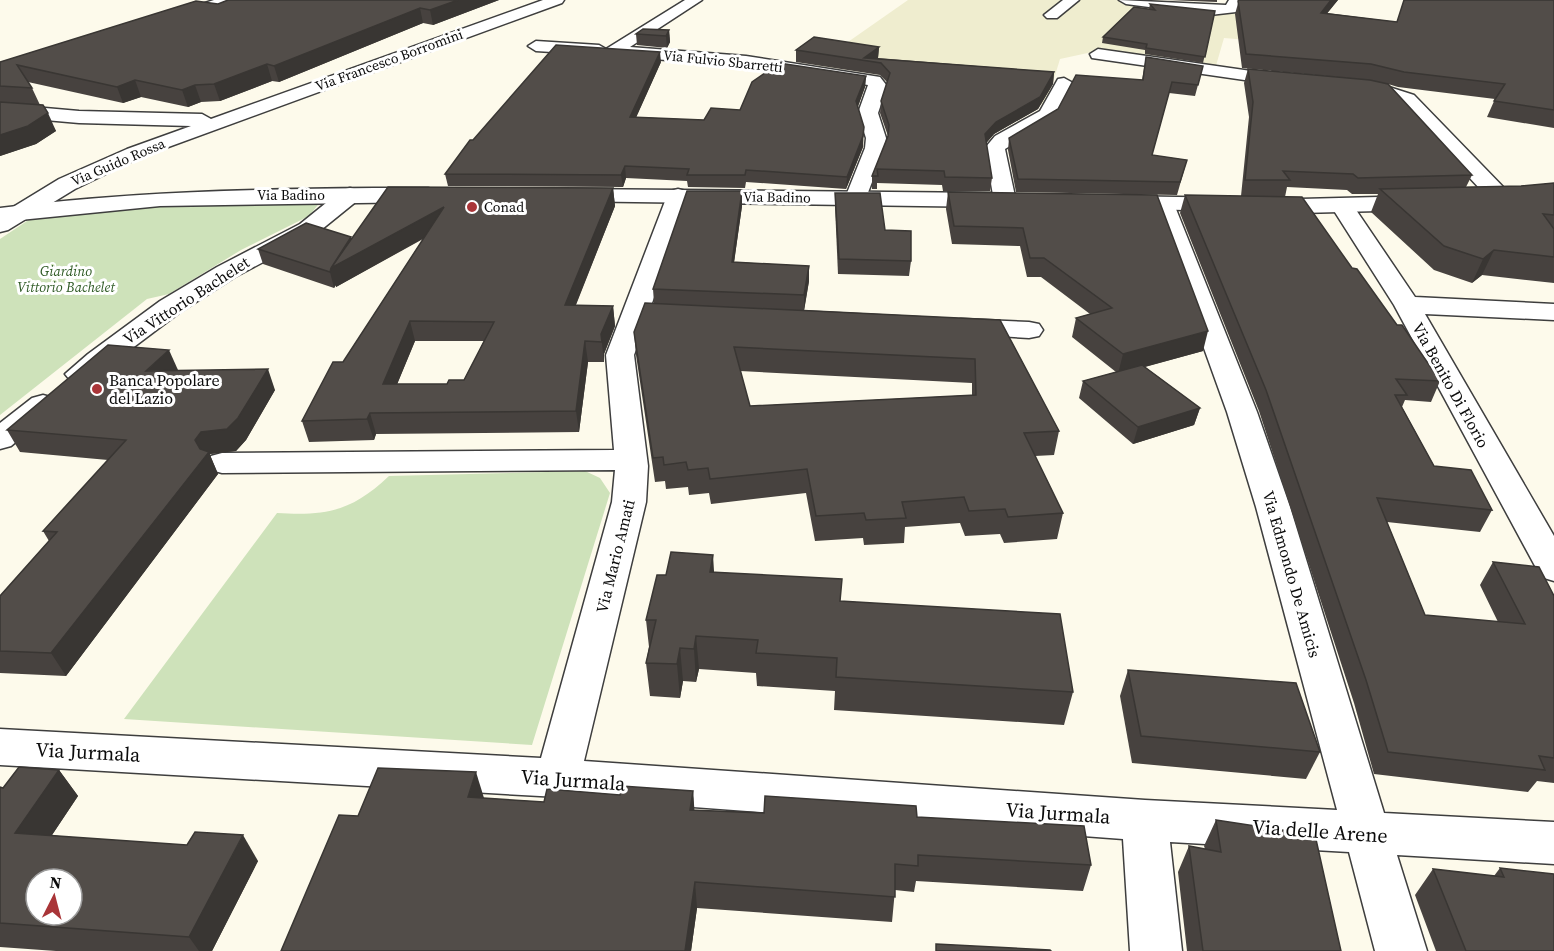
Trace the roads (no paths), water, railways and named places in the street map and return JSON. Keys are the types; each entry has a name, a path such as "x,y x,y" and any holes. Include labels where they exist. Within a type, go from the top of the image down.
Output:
{"street":[{"path":"164,20 229,0"},
{"name":"Via Francesco Borromini","path":"222,121 557,0"},
{"name":"Via Fulvio Sbarretti","path":"613,51 695,0"},
{"path":"1052,15 1072,0"},
{"path":"1126,0 1216,10 1231,9 1236,0"},
{"path":"536,46 613,51"},
{"name":"Via Fulvio Sbarretti","path":"613,51 746,61 874,81 878,86 868,116 876,142 856,198"},
{"path":"1098,54 1309,84"},
{"name":"Via Badino","path":"552,196 1015,201 995,148 1002,140 1048,115 1064,83"},
{"path":"1338,86 1383,91 1407,99 1512,199 1479,200"},
{"path":"0,110 222,121"},
{"path":"126,118 161,133"},
{"name":"Via Guido Rossa","path":"6,218 161,133 199,129 222,121"},
{"name":"Via Vittorio Bachelet","path":"0,439 150,320 225,273 318,221 350,195"},
{"name":"Via Badino","path":"6,218 159,198 447,195"},
{"name":"Via Mario Amati","path":"558,778 628,510 632,483 631,460 620,361 644,315 678,196"},
{"path":"1089,203 1342,206 1433,203"},
{"name":"Via Edmondo De Amicis","path":"1163,204 1242,412 1274,507 1401,951"},
{"name":"Via Benito Di Florio","path":"1342,206 1407,304 1554,568"},
{"path":"1407,304 1554,312"},
{"path":"936,327 1029,330"},
{"path":"222,463 631,460"},
{"name":"Via Jurmala","path":"0,747 558,778 1145,820"},
{"path":"1145,820 1156,951"},
{"name":"Via delle Arene","path":"1145,820 1554,843"}],"place":[{"name":"Conad","path":"472,207"},
{"name":"Banca Popolare del Lazio","path":"97,389"}],"park label":[{"name":"Giardino Vittorio Bachelet","path":"66,280"}]}
